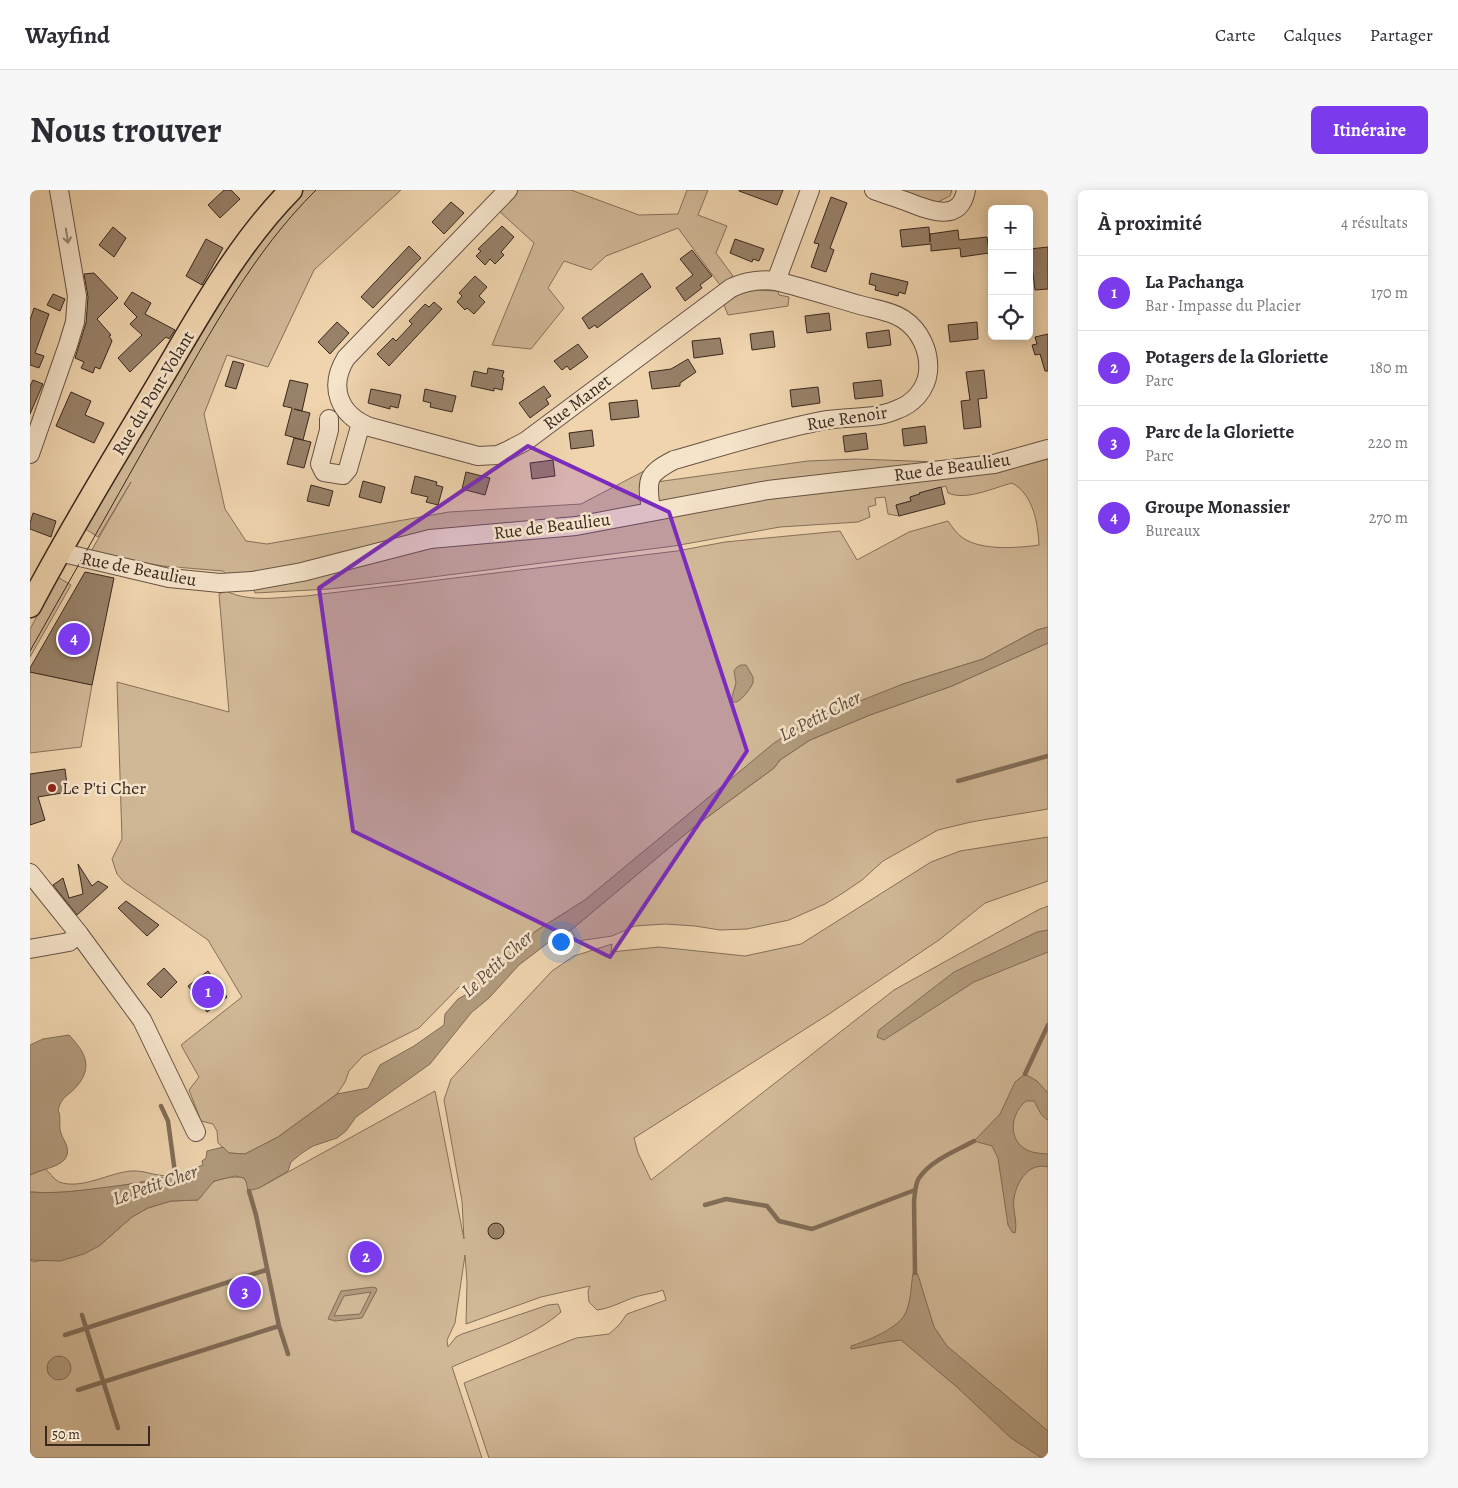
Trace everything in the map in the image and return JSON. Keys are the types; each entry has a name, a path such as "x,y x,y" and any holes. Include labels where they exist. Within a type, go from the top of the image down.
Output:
{"main road":[{"name":"Rue du Pont-Volant","path":"30,606 59,552 229,268 276,205 291,190"}],"street":[{"path":"30,451 68,345 75,322 77,306 75,281 59,190"},
{"name":"Rue Manet","path":"508,190 346,358 337,381 339,398 347,412 361,424 478,456 507,451 526,441 731,288 749,281 776,281"},
{"path":"776,281 810,190"},
{"path":"874,190 940,213 959,206 966,190"},
{"name":"Rue Renoir","path":"651,511 648,494 650,478 659,468 674,460 797,426 826,420 895,411 911,402 924,387 928,370 926,349 917,332 903,319 881,310 776,281"},
{"path":"328,419 329,430 320,464 324,472 339,476 348,470 361,424"},
{"name":"Rue de Beaulieu","path":"59,552 169,578 220,583 234,582 302,572 430,539 576,526 768,490 994,464 1048,449"},
{"path":"30,873 79,934 142,1020 196,1132"},
{"path":"30,949 69,942 79,934"}],"highlighted area":[{"path":"528,446 669,512 747,751 610,957 353,831 319,588"}],"shaded area":[{"path":"302,190 401,190 314,270 268,367 227,355 204,414 225,509 246,541 267,544 449,512 581,504 644,471 659,468 649,483 808,461 856,459 994,464 1048,449 1048,627 1037,630 983,659 903,684 871,698 731,779 585,900 536,931 479,987 470,993 460,986 419,1028 363,1056 349,1071 345,1082 337,1094 278,1137 245,1154 229,1153 218,1143 217,1131 213,1124 201,1121 189,1090 199,1077 181,1045 242,997 208,940 124,882 117,874 112,859 122,839 117,682 229,712 219,594 226,591 236,595 255,598 306,596 677,551 725,542 840,531 857,560 909,532 948,521 961,536 980,545 1011,548 1039,545 1036,519 1030,502 1025,494 1012,483 963,496 948,493 946,486 919,493 910,497 911,501 896,505 899,516 888,514 885,497 875,498 876,505 868,507 870,517 858,522 780,527 674,546 329,589 255,593 252,581 234,582 223,571 163,566 90,553 131,482 98,537 84,528 98,508 208,317 265,232"},
{"path":"518,190 571,190 639,215 678,214 687,190 708,190 698,215 727,226 716,253 733,276 720,285 678,228 606,256 591,270 564,261 548,288 564,308 531,349 492,345 534,243 498,210"},
{"path":"901,190 952,190 950,196 938,202 913,197"},
{"path":"756,290 778,291 779,295 789,297 788,306 728,315 724,305 739,295"},
{"path":"56,576 71,585 30,657 30,629"},
{"path":"1048,643 1048,809 971,822 938,830 883,861 862,880 825,904 789,920 747,929 720,930 665,924 635,926 612,936 578,941 571,930 694,827 774,768 780,760 810,740 870,715 952,686"},
{"path":"30,672 92,685 81,747 30,753"},
{"path":"1048,837 1048,881 985,903 939,940 829,1014 634,1138 638,1153 651,1180 894,990 1048,906 1048,1458 489,1458 464,1383 576,1338 609,1334 627,1314 666,1300 663,1290 637,1296 597,1310 589,1302 588,1291 590,1286 541,1297 466,1324 467,1282 465,1255 455,1323 447,1340 448,1347 456,1337 462,1334 548,1305 558,1304 561,1312 538,1329 452,1367 482,1458 30,1458 30,1260 34,1262 99,1246 132,1217 148,1208 171,1201 198,1200 210,1184 226,1178 244,1178 248,1185 259,1188 435,1091 464,1239 462,1201 444,1100 451,1079 552,971 574,956 612,944 611,952 659,947 745,956 801,944 931,862 960,851"},
{"path":"45,1169 57,1181 68,1184 86,1183 131,1171 162,1176 174,1175 102,1188 47,1193 30,1192 30,1175"}],"water":[{"name":"Le Petit Cher","path":"1048,627 1048,643 952,686 870,715 810,740 780,760 774,768 694,827 571,930 557,936 519,965 489,998 471,1013 430,1064 356,1117 346,1131 337,1138 313,1146 302,1153 291,1162 288,1171 259,1188 248,1191 244,1178 235,1176 214,1181 198,1200 171,1201 148,1208 132,1217 99,1246 84,1254 60,1261 30,1260 30,1192 74,1191 126,1185 165,1177 203,1165 202,1161 206,1158 207,1151 223,1147 229,1153 245,1154 278,1137 337,1094 368,1088 380,1065 414,1046 444,1025 445,1014 458,999 479,987 536,931 585,900 774,743 807,722 903,684 983,659 1037,630"},
{"path":"741,665 746,665 753,677 753,683 742,698 737,702 733,702 732,697 736,683 734,671"},
{"path":"1048,930 1048,952 974,982 884,1040 877,1037 879,1030 954,972 1037,932"},
{"path":"69,1035 83,1053 86,1065 82,1079 64,1098 58,1110 60,1130 66,1145 67,1154 61,1163 30,1175 30,1045 43,1039"},
{"path":"1025,1074 1037,1081 1048,1093 1048,1120 1042,1115 1034,1101 1026,1101 1016,1114 1013,1129 1018,1143 1024,1148 1032,1152 1048,1154 1048,1167 1035,1167 1030,1170 1018,1185 1014,1202 1015,1233 1012,1232 1008,1225 998,1158 992,1146 974,1141 1000,1114 1015,1082"},
{"path":"913,1273 917,1273 919,1278 934,1327 947,1346 1048,1431 1048,1458 1042,1458 1011,1438 958,1388 901,1340 851,1349 851,1346 874,1337 903,1318 909,1303"},
{"path":"373,1287 377,1290 362,1318 335,1321 328,1319 341,1291","holes":["371,1292 360,1314 334,1316 344,1296"]},
{"path":"59,1356 67,1360 71,1368 67,1376 59,1380 51,1376 47,1368 51,1360"}],"building":[{"path":"224,190 231,190 240,199 220,218 208,205"},
{"path":"739,190 783,190 777,205"},
{"path":"831,197 847,203 830,248 834,250 826,272 811,267 819,244 814,243"},
{"path":"451,202 464,213 444,234 432,222"},
{"path":"502,226 514,237 501,252 504,255 495,264 490,259 485,265 476,256 481,251 478,249"},
{"path":"113,227 126,238 114,257 99,245"},
{"path":"929,227 930,242 930,234 958,230 959,240 987,237 988,253 961,257 960,248 931,251 931,244 902,247 900,230"},
{"path":"206,239 223,248 202,285 186,276"},
{"path":"735,239 764,249 759,261 753,259 752,262 730,253"},
{"path":"409,246 421,258 373,308 361,297"},
{"path":"1048,247 1048,289 1035,290 1033,249"},
{"path":"692,250 712,276 700,285 702,288 685,301 676,288 693,275 680,259"},
{"path":"94,273 118,298 97,319 111,335 109,336 112,341 100,369 95,367 93,373 81,368 84,362 75,358 86,323 88,297 84,274"},
{"path":"642,273 651,287 597,328 595,325 589,329 582,318"},
{"path":"871,273 908,282 905,294 899,292 898,296 875,290 876,286 869,284"},
{"path":"475,276 487,287 479,296 485,302 474,314 467,308 465,310 457,302 462,296 459,293"},
{"path":"132,292 151,303 145,314 175,330 169,339 166,337 130,372 118,358 142,335 130,324 137,317 124,304"},
{"path":"53,294 65,299 60,311 47,305"},
{"path":"434,302 442,309 389,366 377,354 393,338 396,341 412,324 409,321 425,304 429,307"},
{"path":"34,308 49,314 35,353 44,356 39,368 30,365 30,320"},
{"path":"829,313 831,330 807,333 805,316"},
{"path":"337,322 349,333 330,354 318,342"},
{"path":"977,322 978,339 950,342 948,325"},
{"path":"889,330 891,345 868,348 866,333"},
{"path":"773,331 775,347 752,350 750,334"},
{"path":"1048,334 1048,371 1045,371 1040,354 1035,355 1032,345 1037,344 1035,337"},
{"path":"720,338 723,354 694,358 692,341"},
{"path":"578,344 588,357 570,370 567,366 562,370 554,361"},
{"path":"688,359 696,372 680,383 680,386 652,389 649,372 671,369"},
{"path":"233,361 244,364 236,389 225,386"},
{"path":"488,368 504,371 502,390 494,388 494,391 471,386 474,371 487,374"},
{"path":"984,370 987,398 978,399 981,427 964,429 961,401 970,400 966,372"},
{"path":"33,380 43,384 30,414 30,386"},
{"path":"290,380 308,384 302,411 310,413 303,440 285,435 292,408 283,406"},
{"path":"881,380 883,396 855,399 853,383"},
{"path":"544,386 551,396 546,399 549,404 530,418 519,403"},
{"path":"818,387 820,403 792,407 790,390"},
{"path":"371,389 401,395 398,408 390,406 390,409 368,403"},
{"path":"425,389 456,396 452,412 430,407 431,403 423,401"},
{"path":"71,392 91,401 85,415 104,423 94,443 56,426"},
{"path":"637,400 639,417 611,420 609,403"},
{"path":"925,426 927,443 904,446 902,429"},
{"path":"592,430 594,446 571,449 569,433"},
{"path":"866,433 868,449 845,452 843,436"},
{"path":"294,438 311,442 304,468 287,464"},
{"path":"553,460 555,476 532,479 530,463"},
{"path":"466,472 490,478 485,495 462,489"},
{"path":"415,476 437,482 436,485 443,487 438,505 426,502 428,497 411,493"},
{"path":"363,481 385,487 381,503 359,497"},
{"path":"311,485 333,491 329,506 307,501"},
{"path":"941,487 945,504 899,516 896,505 911,501 910,497 919,493"},
{"path":"33,513 56,521 51,537 30,529"},
{"path":"85,572 114,578 92,685 30,672 30,668"},
{"path":"65,769 68,792 38,797 45,820 30,825 30,774"},
{"path":"78,864 92,886 98,881 108,887 77,915 53,885 63,878 69,898 83,894"},
{"path":"126,901 159,925 147,936 118,908"},
{"path":"164,968 177,982 161,998 147,984"},
{"path":"208,971 227,997 207,1012 188,986"},
{"path":"493,1223 499,1223 504,1228 502,1237 493,1239 488,1234 488,1228"}],"waterway":[{"path":"958,781 1048,756"},
{"path":"1025,1074 1048,1025"},
{"path":"161,1106 168,1121 176,1180"},
{"path":"915,1273 914,1201 918,1180 937,1161 974,1141"},
{"path":"705,1205 726,1199 767,1206 779,1221 812,1229 915,1190"},
{"path":"249,1191 256,1215 279,1326 288,1354"},
{"path":"65,1335 266,1270"},
{"path":"82,1315 118,1428"},
{"path":"78,1390 279,1326"}],"tram line":[{"path":"30,651 167,408 234,294 272,240 316,190"}],"place":[{"name":"Groupe Monassier","path":"74,639"},
{"name":"Le P'ti Cher","path":"52,788"},
{"name":"La Pachanga","path":"208,992"},
{"name":"Potagers de la Gloriette","path":"366,1257"},
{"name":"Parc de la Gloriette","path":"245,1292"}]}
